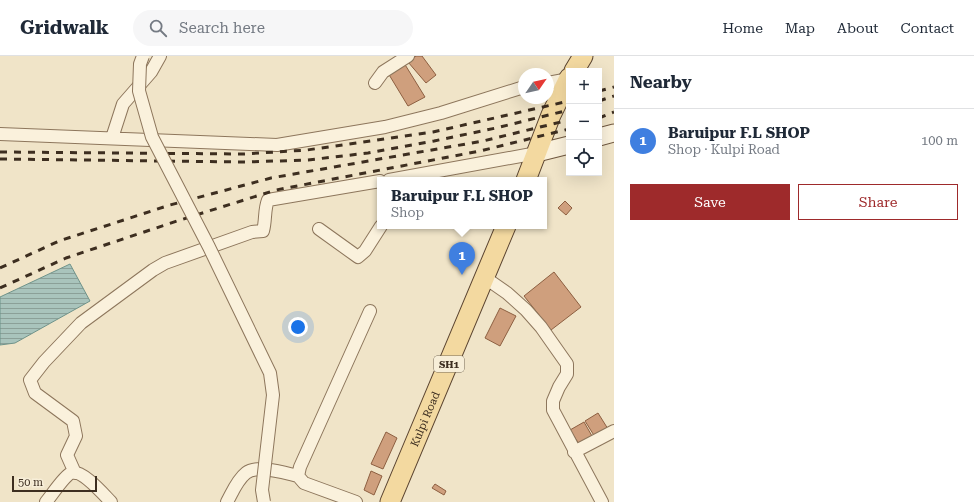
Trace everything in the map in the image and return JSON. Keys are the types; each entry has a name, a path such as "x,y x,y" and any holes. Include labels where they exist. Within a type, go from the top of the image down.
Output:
{"main road":[{"path":"576,68 583,56"},
{"path":"527,177 538,153 551,115 566,85"},
{"path":"602,136 614,133"},
{"path":"538,153 566,146"},
{"name":"Kulpi Road","path":"390,502 413,451 505,229"}],"street":[{"path":"142,56 140,64 139,91 152,137 209,247 270,374 273,395 262,490 264,502"},
{"path":"112,138 123,104 151,72 160,56"},
{"path":"375,82 383,72 408,56"},
{"path":"554,82 566,80"},
{"path":"0,134 277,145 385,127 441,113 518,89"},
{"path":"416,177 538,153"},
{"path":"75,473 67,455 76,436 73,420 34,393 30,380 44,362 81,323 153,270 165,263 252,232 263,231 265,223 265,208 268,200 377,182"},
{"path":"319,229 358,257 365,251 379,229"},
{"path":"484,277 507,293 526,310 545,332 567,364 567,374 553,401 553,410 574,452 602,502"},
{"path":"298,476 300,467 370,311"},
{"path":"574,452 614,431"},
{"path":"227,502 246,473 253,470 263,469 298,476 304,483 356,502"},
{"path":"46,502 67,476 72,473 86,478 111,502"}],"water":[{"path":"70,264 90,301 15,343 0,345 0,297"}],"building":[{"path":"416,56 422,56 436,75 426,83 408,62"},
{"path":"404,63 425,97 408,106 388,73"},
{"path":"565,201 572,208 566,215 558,208"},
{"path":"554,272 581,307 551,330 524,296"},
{"path":"500,308 516,316 500,346 485,338"},
{"path":"598,413 608,429 595,437 585,421"},
{"path":"584,422 592,436 579,444 570,430"},
{"path":"386,432 397,438 383,469 371,464"},
{"path":"371,471 382,476 374,495 364,490"},
{"path":"435,484 446,491 444,495 432,488"}],"railway":[{"path":"602,90 614,87"},
{"path":"602,100 614,96"},
{"path":"0,152 244,154 307,150 433,132 566,102"},
{"path":"0,159 245,162 308,160 368,153 434,141 566,111"},
{"path":"602,117 614,112"},
{"path":"0,268 59,241 170,205 271,178 483,141 566,121"},
{"path":"0,288 66,258 276,190 480,151 566,130"}],"place":[{"name":"Baruipur F.L SHOP","path":"462,275"}]}
